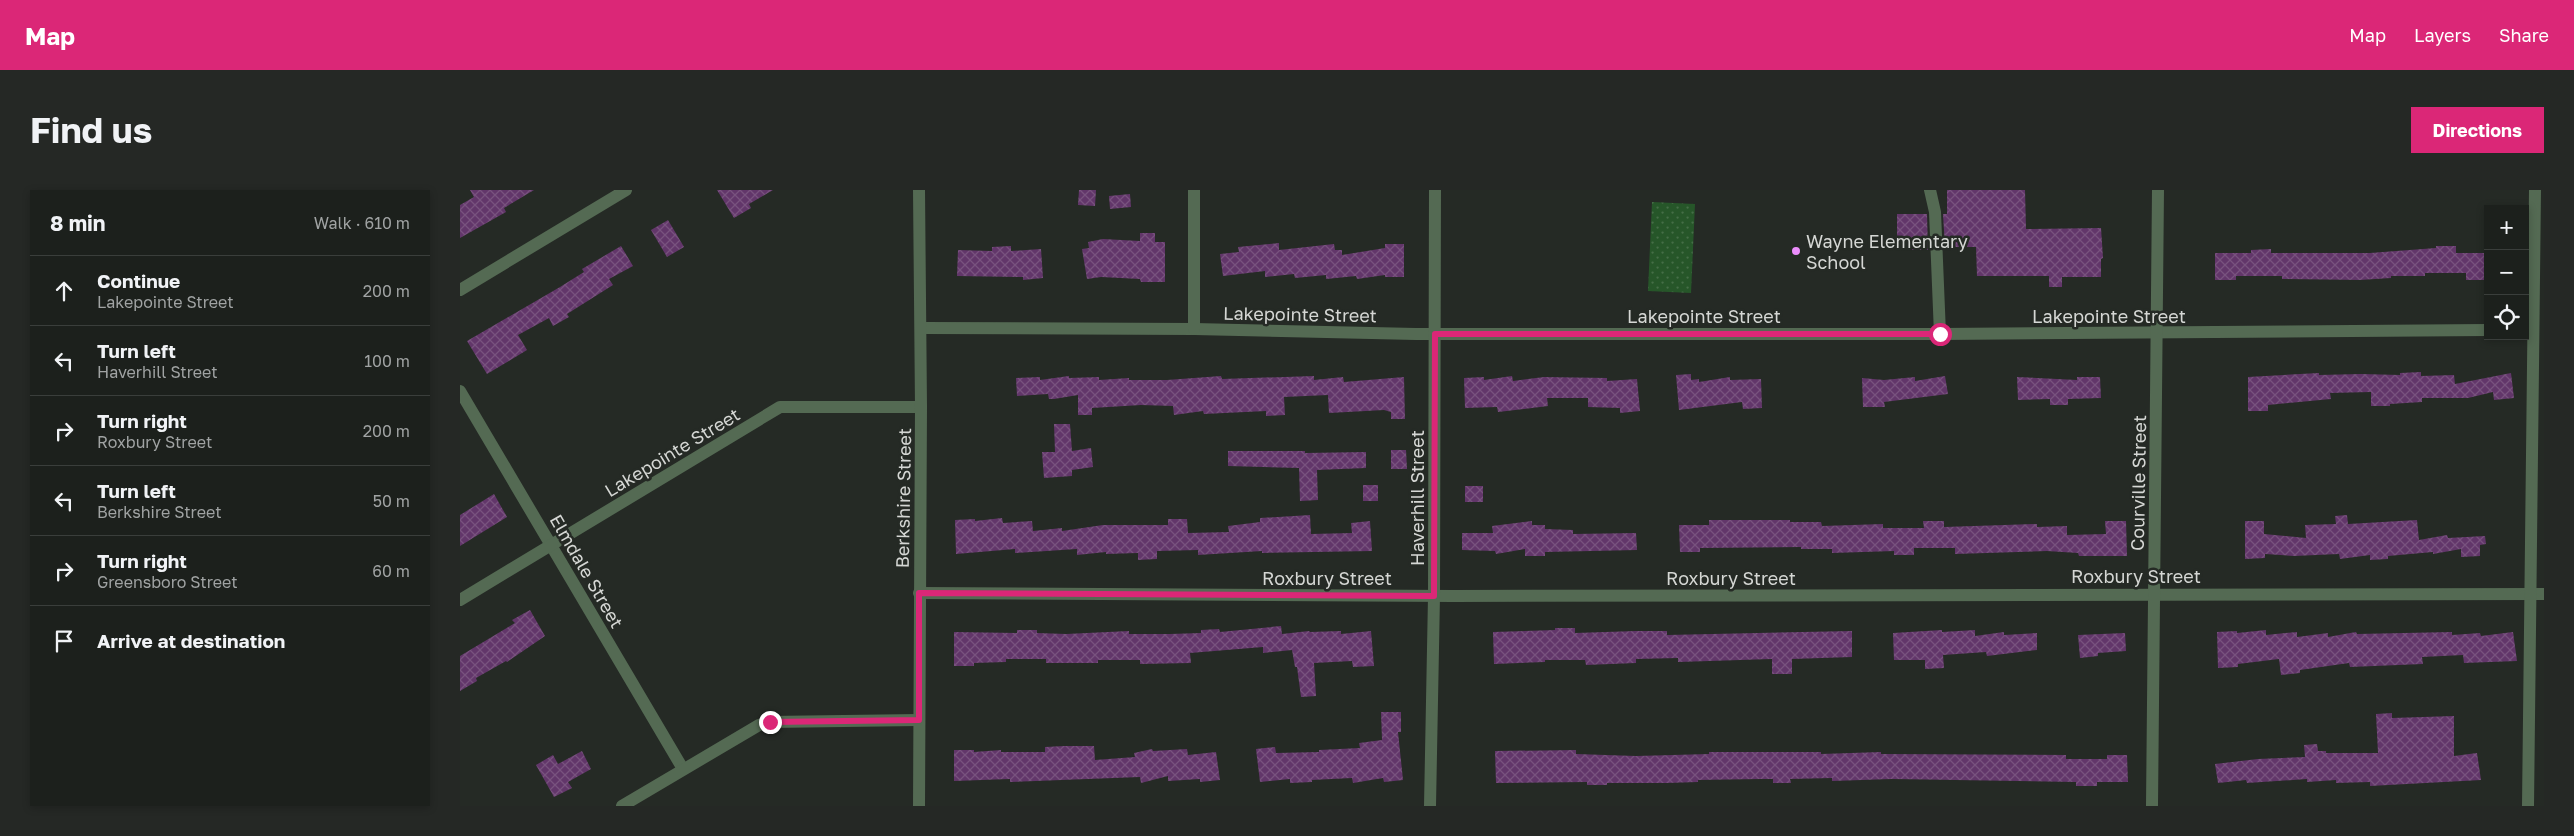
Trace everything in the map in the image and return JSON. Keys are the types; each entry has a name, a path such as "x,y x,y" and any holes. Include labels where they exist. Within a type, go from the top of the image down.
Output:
{"street":[{"path":"460,290 626,190"},
{"name":"Berkshire Street","path":"918,806 921,407 919,190"},
{"path":"1194,190 1194,329"},
{"name":"Haverhill Street","path":"1430,806 1434,596 1435,190"},
{"path":"1930,190 1935,212 1940,334"},
{"name":"Courville Street","path":"2152,806 2158,190"},
{"path":"2528,806 2535,190"},
{"name":"Lakepointe Street","path":"921,328 1194,329 1435,334 2158,334 2484,330"},
{"name":"Elmdale Street","path":"460,391 683,770"},
{"name":"Lakepointe Street","path":"460,600 780,407 921,407"},
{"name":"Roxbury Street","path":"919,593 1434,596 2544,594"},
{"path":"622,806 759,724 770,722 919,720"}],"green space":[{"path":"1652,202 1695,204 1691,293 1648,291"}],"building":[{"path":"470,190 534,190 504,208 506,212 460,238 460,205 474,197"},
{"path":"717,190 773,190 749,204 751,208 734,218"},
{"path":"1079,190 1096,190 1095,206 1078,205"},
{"path":"1947,190 2025,190 2026,229 2101,228 2103,258 2101,259 2101,277 2062,277 2062,287 2049,287 2049,276 1977,276 1976,247 1945,247 1943,214 1947,214"},
{"path":"1130,194 1131,207 1110,209 1109,196"},
{"path":"1897,214 1927,214 1928,250 1897,250"},
{"path":"668,220 684,247 667,257 651,230"},
{"path":"1140,233 1155,233 1155,242 1165,242 1165,282 1141,282 1140,279 1101,277 1087,279 1082,249 1089,248 1088,242 1103,239 1140,241"},
{"path":"1279,243 1279,250 1334,244 1335,250 1342,250 1342,255 1385,248 1385,244 1404,244 1404,277 1385,277 1385,275 1357,279 1356,276 1326,279 1326,275 1295,278 1294,274 1265,277 1265,271 1223,276 1220,254 1239,252 1238,247"},
{"path":"621,246 633,266 609,279 613,285 567,314 569,317 553,326 549,318 518,335 527,350 487,374 467,341 560,287 584,272 582,269"},
{"path":"1011,246 1011,251 1041,249 1043,278 1023,280 1023,277 957,276 958,250 992,251 992,247"},
{"path":"2436,246 2456,246 2456,253 2484,253 2484,280 2466,280 2466,273 2425,273 2425,276 2391,276 2391,278 2360,280 2282,279 2282,276 2236,276 2236,280 2215,280 2215,253 2251,253 2251,250 2271,249 2271,253 2370,253 2436,248"},
{"path":"2421,372 2421,376 2454,375 2455,384 2511,373 2514,398 2494,400 2493,392 2468,398 2422,398 2422,402 2371,406 2371,392 2330,393 2331,399 2268,405 2268,411 2248,411 2248,377 2319,373 2319,375 2400,375 2400,373"},
{"path":"1691,374 1691,380 1699,379 1699,382 1730,377 1730,380 1761,379 1762,408 1743,409 1742,402 1679,410 1676,375"},
{"path":"1069,376 1069,378 1099,377 1099,380 1129,378 1129,380 1167,380 1221,376 1222,379 1314,376 1314,380 1343,377 1344,382 1404,377 1405,419 1391,419 1391,412 1384,410 1329,413 1328,395 1284,397 1285,415 1266,416 1266,411 1204,414 1203,411 1174,415 1173,406 1141,405 1092,408 1092,415 1078,415 1078,395 1054,399 1049,399 1048,394 1017,396 1016,378 1040,377 1040,380"},
{"path":"1512,376 1513,381 1544,377 1607,378 1607,381 1637,379 1640,411 1620,413 1620,408 1588,407 1588,398 1547,398 1548,406 1498,412 1497,407 1465,408 1464,378 1484,377 1484,380"},
{"path":"1945,376 1948,394 1884,402 1885,407 1863,407 1862,378 1884,380 1915,377 1915,381"},
{"path":"2017,377 2077,380 2077,377 2100,377 2101,398 2068,399 2068,405 2050,405 2050,399 2018,400"},
{"path":"1054,424 1070,424 1072,451 1091,448 1093,467 1072,470 1072,476 1044,478 1042,452 1055,452"},
{"path":"1391,450 1406,450 1407,469 1391,469"},
{"path":"1228,451 1366,452 1366,468 1317,470 1318,500 1300,501 1299,468 1228,466"},
{"path":"1363,485 1378,485 1378,501 1363,501"},
{"path":"1465,486 1483,486 1483,502 1465,502"},
{"path":"494,494 507,517 460,546 460,515"},
{"path":"1310,515 1311,534 1352,533 1351,523 1370,521 1372,551 1262,553 1262,551 1198,555 1198,550 1157,551 1157,559 1138,560 1138,553 1106,554 1106,552 1077,555 1077,549 1015,553 1015,549 956,554 955,520 975,519 975,521 1002,518 1003,523 1032,521 1033,531 1062,528 1062,531 1103,525 1168,525 1168,519 1187,519 1188,533 1229,532 1228,526 1260,522 1260,518"},
{"path":"2347,515 2348,524 2417,520 2419,540 2447,535 2448,538 2485,536 2486,544 2480,545 2480,556 2461,557 2461,549 2433,554 2433,552 2388,556 2388,559 2370,560 2370,555 2340,559 2339,554 2294,556 2265,554 2265,558 2245,559 2245,521 2264,521 2264,534 2306,538 2305,525 2336,524 2335,516"},
{"path":"1709,520 1790,520 1790,522 1821,522 1822,526 1883,524 1883,528 1924,528 1923,521 1944,521 1944,527 2037,524 2037,527 2067,526 2067,535 2106,534 2105,521 2126,521 2127,556 2079,556 2078,553 2047,551 1955,554 1955,548 1914,548 1914,555 1894,555 1894,551 1832,553 1832,549 1801,549 1801,547 1700,548 1700,552 1680,552 1679,525 1709,525"},
{"path":"1532,521 1532,525 1545,525 1545,529 1573,530 1573,534 1636,533 1637,550 1545,552 1545,556 1525,556 1525,549 1496,554 1495,551 1462,550 1462,533 1493,533 1492,526"},
{"path":"530,610 545,636 507,662 476,678 477,681 460,691 460,656 515,623 512,620"},
{"path":"1281,626 1282,634 1309,631 1341,631 1341,634 1371,631 1374,666 1353,667 1352,661 1314,663 1316,696 1301,697 1297,667 1295,667 1292,650 1263,653 1263,647 1190,653 1191,663 1140,664 1140,660 1098,660 1098,663 1046,663 1046,659 1006,659 1006,662 974,663 974,666 954,666 954,632 1017,633 1017,630 1037,630 1037,633 1066,634 1129,631 1129,634 1170,634 1201,633 1201,630 1219,629 1220,632"},
{"path":"1555,628 1575,628 1575,633 1667,631 1667,635 1852,631 1852,657 1792,659 1792,674 1772,674 1772,659 1678,662 1678,658 1636,659 1636,663 1586,665 1585,660 1545,660 1545,662 1494,664 1493,632 1555,630"},
{"path":"1942,630 1942,632 1975,630 1975,636 2004,632 2004,635 2037,633 2037,650 1987,656 1986,652 1943,655 1944,668 1925,669 1925,660 1894,660 1893,633"},
{"path":"2266,630 2266,635 2297,632 2297,637 2328,633 2328,637 2356,632 2357,634 2452,632 2452,635 2480,633 2481,636 2513,632 2517,661 2464,663 2463,655 2422,657 2423,664 2350,667 2349,663 2300,670 2300,673 2281,675 2279,659 2238,664 2238,667 2218,668 2217,632 2237,631 2237,633"},
{"path":"2125,633 2126,651 2098,653 2098,656 2080,658 2078,635"},
{"path":"1381,712 1401,712 1401,732 1398,732 1403,780 1384,782 1383,778 1353,783 1352,778 1290,783 1290,779 1260,782 1256,749 1275,747 1276,753 1319,752 1319,750 1360,748 1359,743 1382,740"},
{"path":"2392,713 2392,718 2454,716 2454,756 2477,753 2481,780 2370,786 2370,782 2336,783 2336,780 2307,782 2307,779 2247,783 2246,780 2218,783 2215,764 2258,759 2305,757 2304,745 2317,744 2318,751 2326,751 2326,753 2378,753 2376,714"},
{"path":"1094,746 1095,760 1135,757 1134,753 1152,749 1153,751 1187,749 1188,755 1216,752 1220,780 1200,782 1200,779 1168,781 1168,776 1141,783 1140,777 1010,782 1010,779 954,781 954,750 974,750 974,752 1001,750 1001,752 1045,752 1045,747"},
{"path":"1576,750 1576,754 1636,756 1709,754 1709,752 1821,752 1821,754 1881,752 1881,754 2066,755 2066,759 2107,759 2107,755 2127,755 2128,782 2097,782 2097,786 2076,786 2076,782 1892,779 1832,781 1832,778 1790,779 1791,783 1773,783 1773,779 1761,779 1698,780 1698,782 1667,783 1607,783 1607,785 1587,785 1587,782 1496,783 1495,751"},
{"path":"582,751 591,769 568,782 572,788 554,797 536,765 553,755 558,764"}],"place":[{"name":"Wayne Elementary School","path":"1796,251"}],"route":[{"path":"770,722 919,720 919,593 1434,596 1435,334 1940,334"}]}
